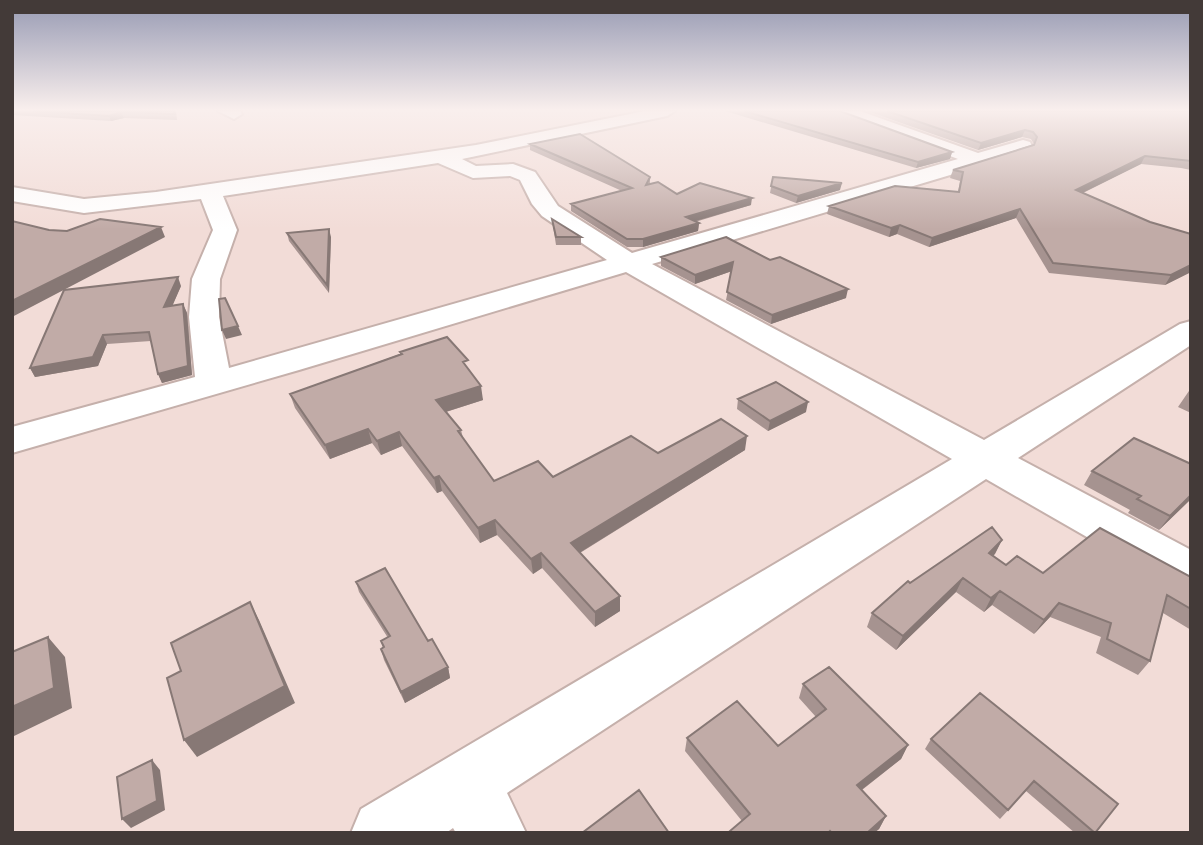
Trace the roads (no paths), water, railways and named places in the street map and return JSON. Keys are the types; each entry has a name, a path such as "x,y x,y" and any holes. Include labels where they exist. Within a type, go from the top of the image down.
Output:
{"street":[{"path":"12,194 84,206 210,192 473,150"},
{"path":"952,150 980,160"},
{"path":"12,440 214,384 811,206 1009,150"},
{"path":"440,156 473,172 513,170 528,176 543,204 628,262 1191,573"},
{"path":"210,192 225,230 206,279 204,317 214,384"},
{"path":"385,833 479,808 987,459 1191,331"}]}
